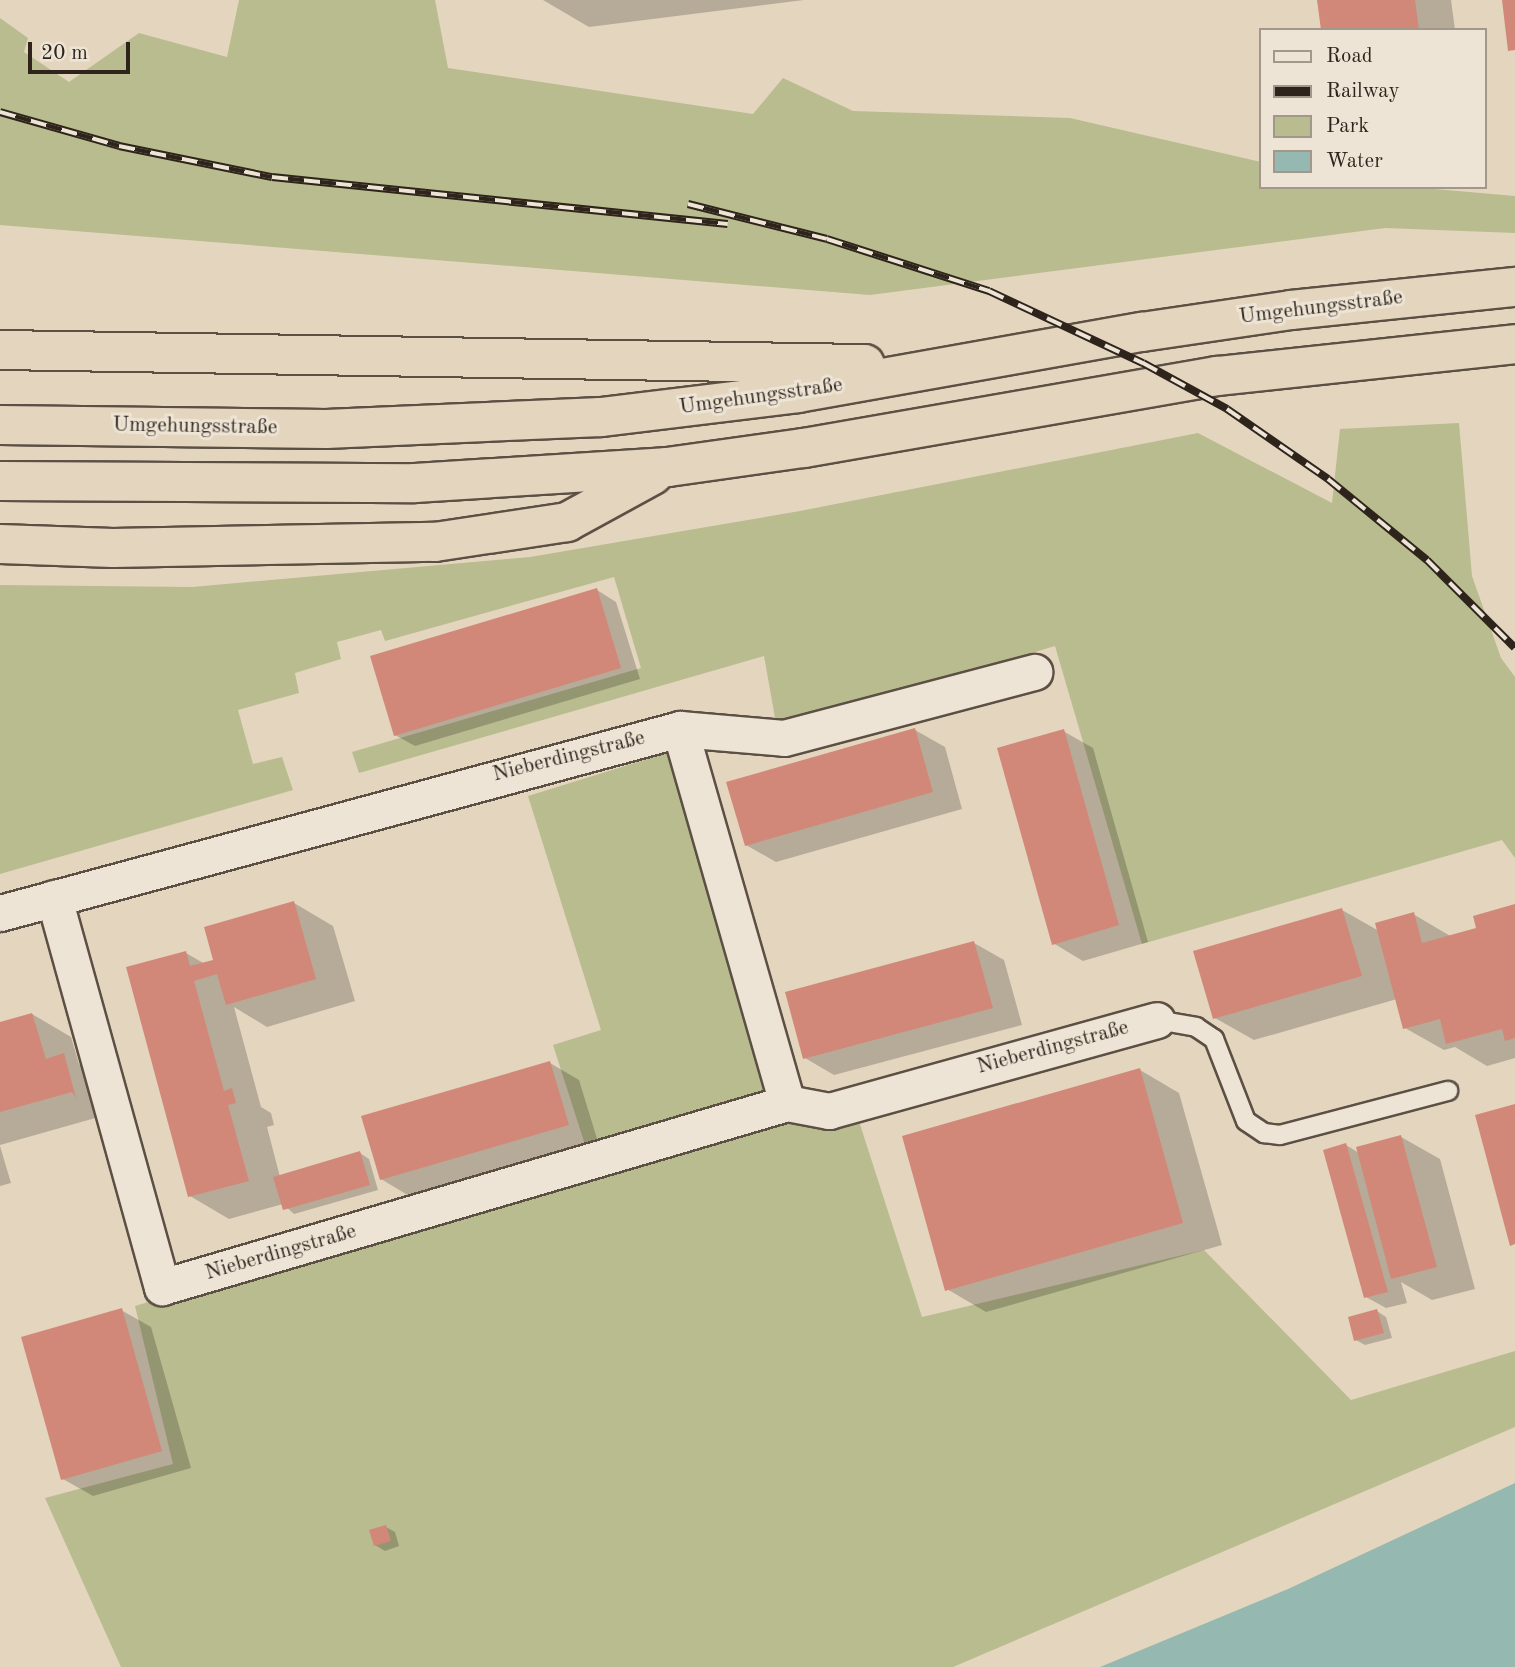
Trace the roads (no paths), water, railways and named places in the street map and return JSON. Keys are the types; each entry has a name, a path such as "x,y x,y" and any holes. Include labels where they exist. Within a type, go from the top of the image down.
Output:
{"highway":[{"name":"Umgehungsstraße","path":"0,425 326,429 509,424 692,407 961,366 1142,331 1291,310 1515,287"},
{"path":"0,481 415,484 668,467 845,442 1217,376 1515,344"},
{"path":"0,350 961,366"},
{"path":"0,544 113,548 435,542 567,522 668,467"}],"street":[{"name":"Nieberdingstraße","path":"0,913 680,729 785,738 1034,672"},
{"path":"680,729 787,1103"},
{"name":"Nieberdingstraße","path":"54,898 162,1287 787,1103 829,1111 1157,1020"}],"lane":[{"path":"1157,1020 1196,1027 1214,1039 1246,1121 1264,1133 1280,1135 1448,1091"}],"water":[{"path":"1515,1483 1515,1667 1100,1667 1288,1589"}],"railway":[{"path":"0,112 119,146 272,177 728,224"},
{"path":"688,204 827,239 989,291 1143,363 1227,409 1328,479 1427,560 1515,648"}]}
